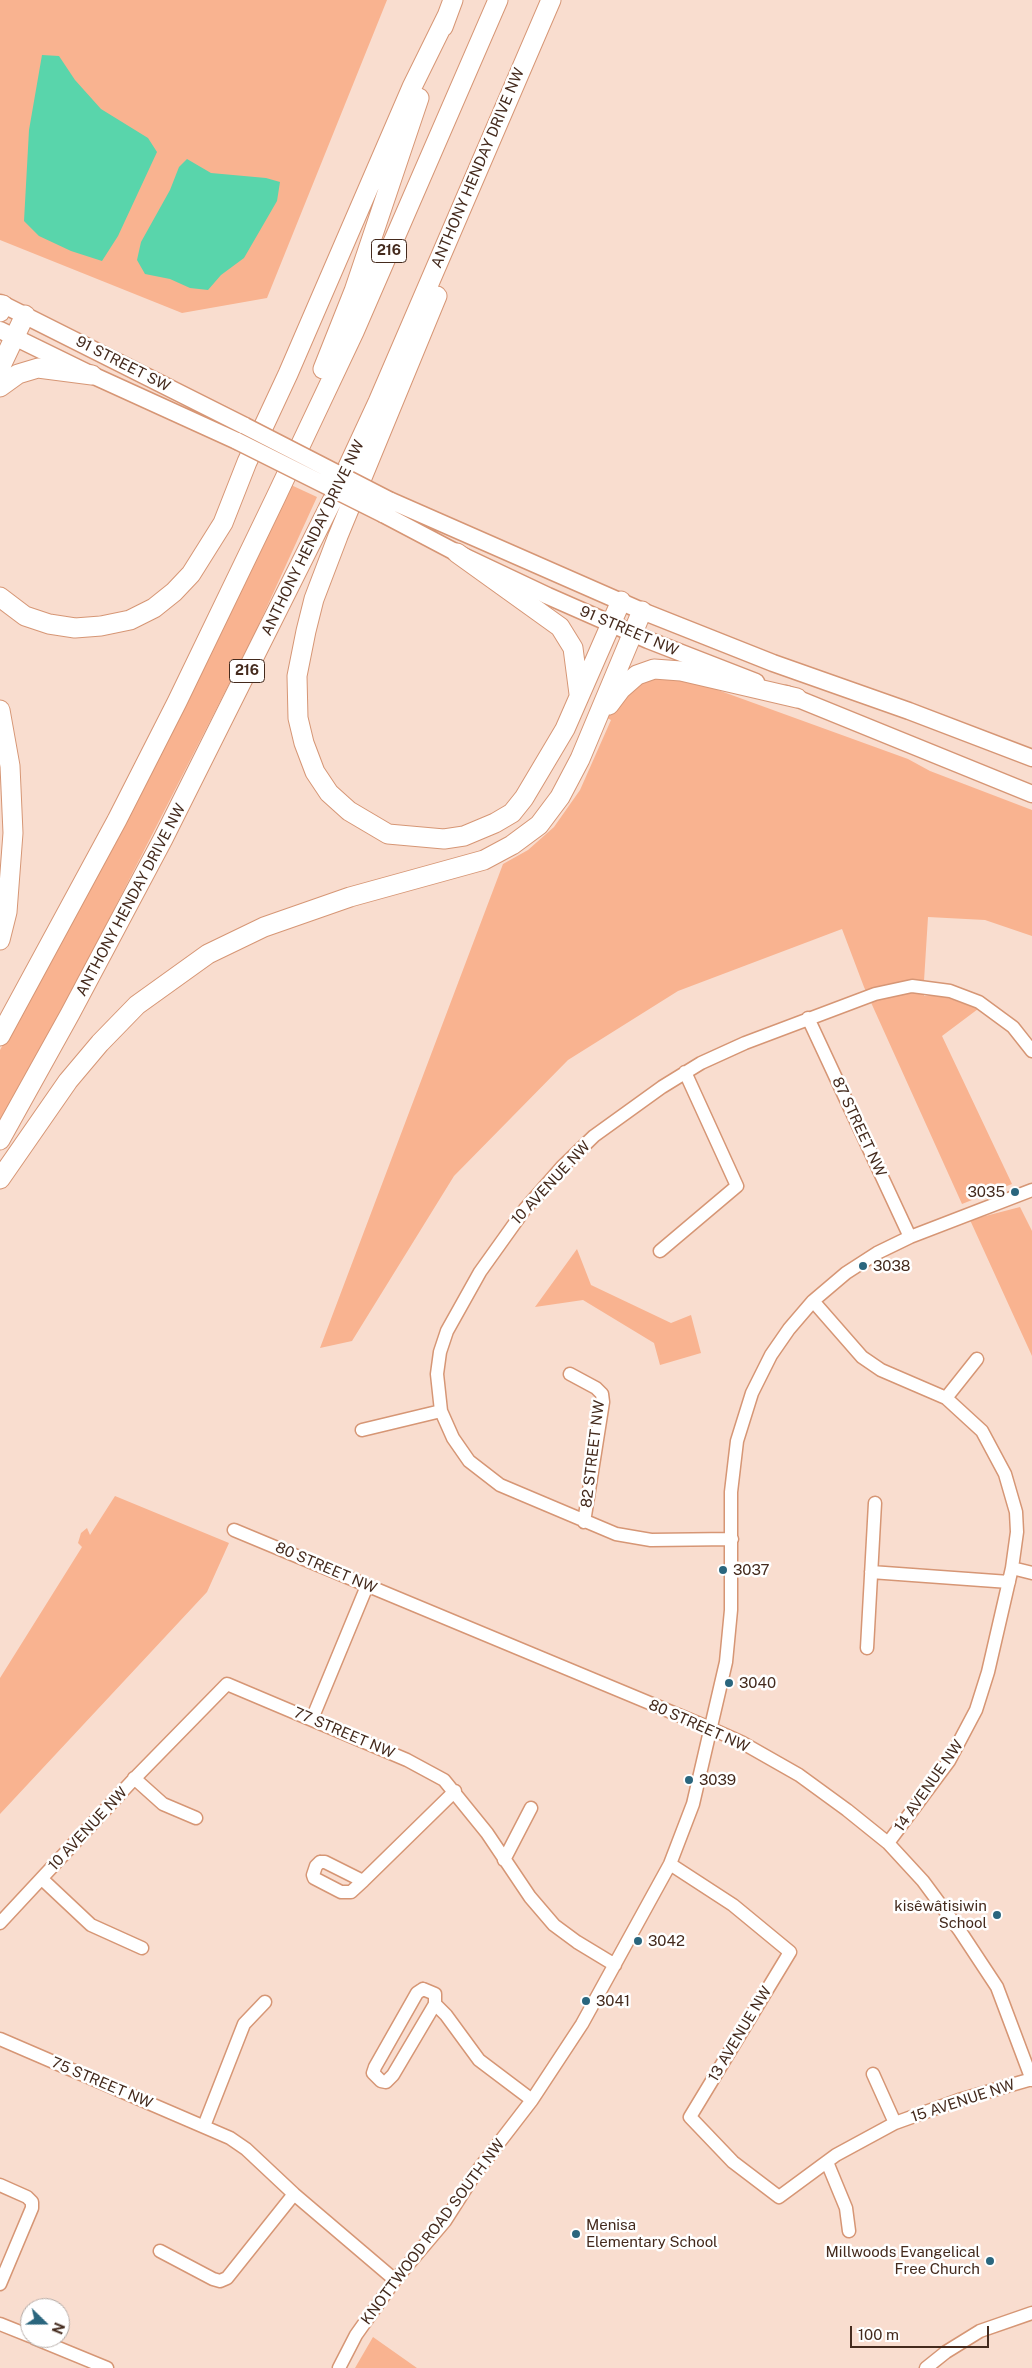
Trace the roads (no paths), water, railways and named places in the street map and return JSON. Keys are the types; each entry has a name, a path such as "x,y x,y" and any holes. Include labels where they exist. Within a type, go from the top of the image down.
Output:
{"highway":[{"name":"216","path":"0,1036 126,803 275,499 354,332 498,0"},
{"name":"ANTHONY HENDAY DRIVE NW","path":"0,1140 150,864 328,508 378,402 468,189 551,0"},
{"path":"275,499 303,415 336,338 370,246 450,8"},
{"path":"0,597 25,616 49,624 75,628 101,626 130,620 154,608 174,592 191,574 223,523 247,462 288,374 412,87 450,8"},
{"path":"468,189 442,284 341,528 314,599 297,676 298,718 304,743 315,772 329,792 349,811 388,834 444,839 464,836 495,823 512,813 524,798 566,729 621,601"},
{"path":"0,368 7,333 25,315"},
{"path":"0,387 18,374 38,368 92,375"},
{"path":"457,553 560,627 573,648 578,671 579,698"},
{"path":"0,1179 68,1081 100,1043 137,1005 208,954 264,927 350,897 484,860 512,845 539,825 560,797 589,738 642,611"},
{"path":"589,738 621,689 637,675 654,669 681,671 797,698"},
{"path":"0,710 10,766 13,833 7,912 0,940"}],"main road":[{"name":"91 STREET SW","path":"1,307 25,315 245,426"},
{"name":"91 STREET SW","path":"7,333 92,375 237,441"},
{"name":"91 STREET NW","path":"245,426 386,507 457,553 633,633 1032,794"},
{"name":"91 STREET NW","path":"237,441 386,507 642,611 773,663 910,711 1032,758"}],"street":[{"name":"10 AVENUE NW","path":"440,1352 450,1322 480,1272 510,1227 540,1191 594,1136 643,1099 685,1072 745,1043 808,1018 890,989 912,986 938,988 970,998 989,1008 1013,1027 1032,1051"},
{"name":"87 STREET NW","path":"808,1018 910,1237"},
{"path":"660,1251 737,1186 685,1072"},
{"name":"KNOTTWOOD ROAD SOUTH NW","path":"339,2368 356,2335 395,2280 445,2221 475,2174 532,2100 582,2024 670,1864 693,1804 712,1729 726,1662 731,1610 733,1462 744,1415 761,1372 771,1355 789,1329 813,1301 846,1273 877,1253 910,1237 1032,1190"},
{"name":"14 AVENUE NW","path":"813,1301 862,1357 881,1370 946,1398 982,1431 1005,1474 1016,1512 1017,1532 1009,1582 988,1672 970,1724 949,1761 888,1844"},
{"name":"82 STREET NW","path":"440,1352 437,1374 441,1411 459,1448 485,1475 510,1490 616,1534 640,1539 732,1539"},
{"path":"946,1398 977,1359"},
{"name":"82 STREET NW","path":"570,1374 596,1388 602,1394 603,1402 584,1522"},
{"path":"362,1430 441,1411"},
{"path":"866,1648 875,1503"},
{"name":"80 STREET NW","path":"234,1530 712,1729 740,1742 799,1775 847,1810 888,1844 923,1881 960,1931 996,1987 1032,2080"},
{"path":"1012,1568 1032,1573"},
{"path":"872,1572 1009,1582"},
{"path":"312,1719 368,1586"},
{"name":"10 AVENUE NW","path":"0,1923 134,1778 227,1684"},
{"name":"77 STREET NW","path":"227,1684 433,1772 455,1792 487,1832 530,1897 554,1925 577,1942 615,1965"},
{"name":"10 AVENUE NW","path":"134,1778 163,1804 196,1818"},
{"path":"363,1881 455,1792"},
{"path":"504,1860 532,1808"},
{"name":"13 AVENUE NW","path":"670,1864 733,1905 790,1952 690,2117 733,2162 779,2196"},
{"name":"10 AVENUE NW","path":"42,1879 91,1925 142,1948"},
{"path":"435,2004 393,2075 386,2082 381,2081 373,2073 375,2067 417,1993 423,1989 435,1994 435,2004 446,2015 479,2060 532,2100"},
{"path":"204,2126 244,2024 265,2002"},
{"name":"75 STREET NW","path":"0,2039 204,2126 246,2149 294,2194 395,2280"},
{"name":"15 AVENUE NW","path":"873,2074 895,2123"},
{"name":"15 AVENUE NW","path":"779,2196 836,2155 895,2123 959,2100 1032,2080"},
{"path":"827,2162 846,2208 849,2231"},
{"path":"0,2185 27,2197 32,2202 32,2208 0,2284"},
{"path":"160,2251 220,2281 227,2278 294,2194"},
{"path":"926,2368 946,2352 980,2331 1032,2313"},
{"path":"0,2324 20,2332"},
{"path":"58,2348 107,2368"}],"place":[{"name":"3035","path":"1015,1192"},
{"name":"3038","path":"863,1266"},
{"name":"3037","path":"723,1570"},
{"name":"3040","path":"729,1683"},
{"name":"3039","path":"689,1780"},
{"name":"kisêwâtisiwin School","path":"997,1915"},
{"name":"3042","path":"638,1941"},
{"name":"3041","path":"586,2001"},
{"name":"Menisa Elementary School","path":"576,2234"},
{"name":"Millwoods Evangelical Free Church","path":"990,2261"}]}
